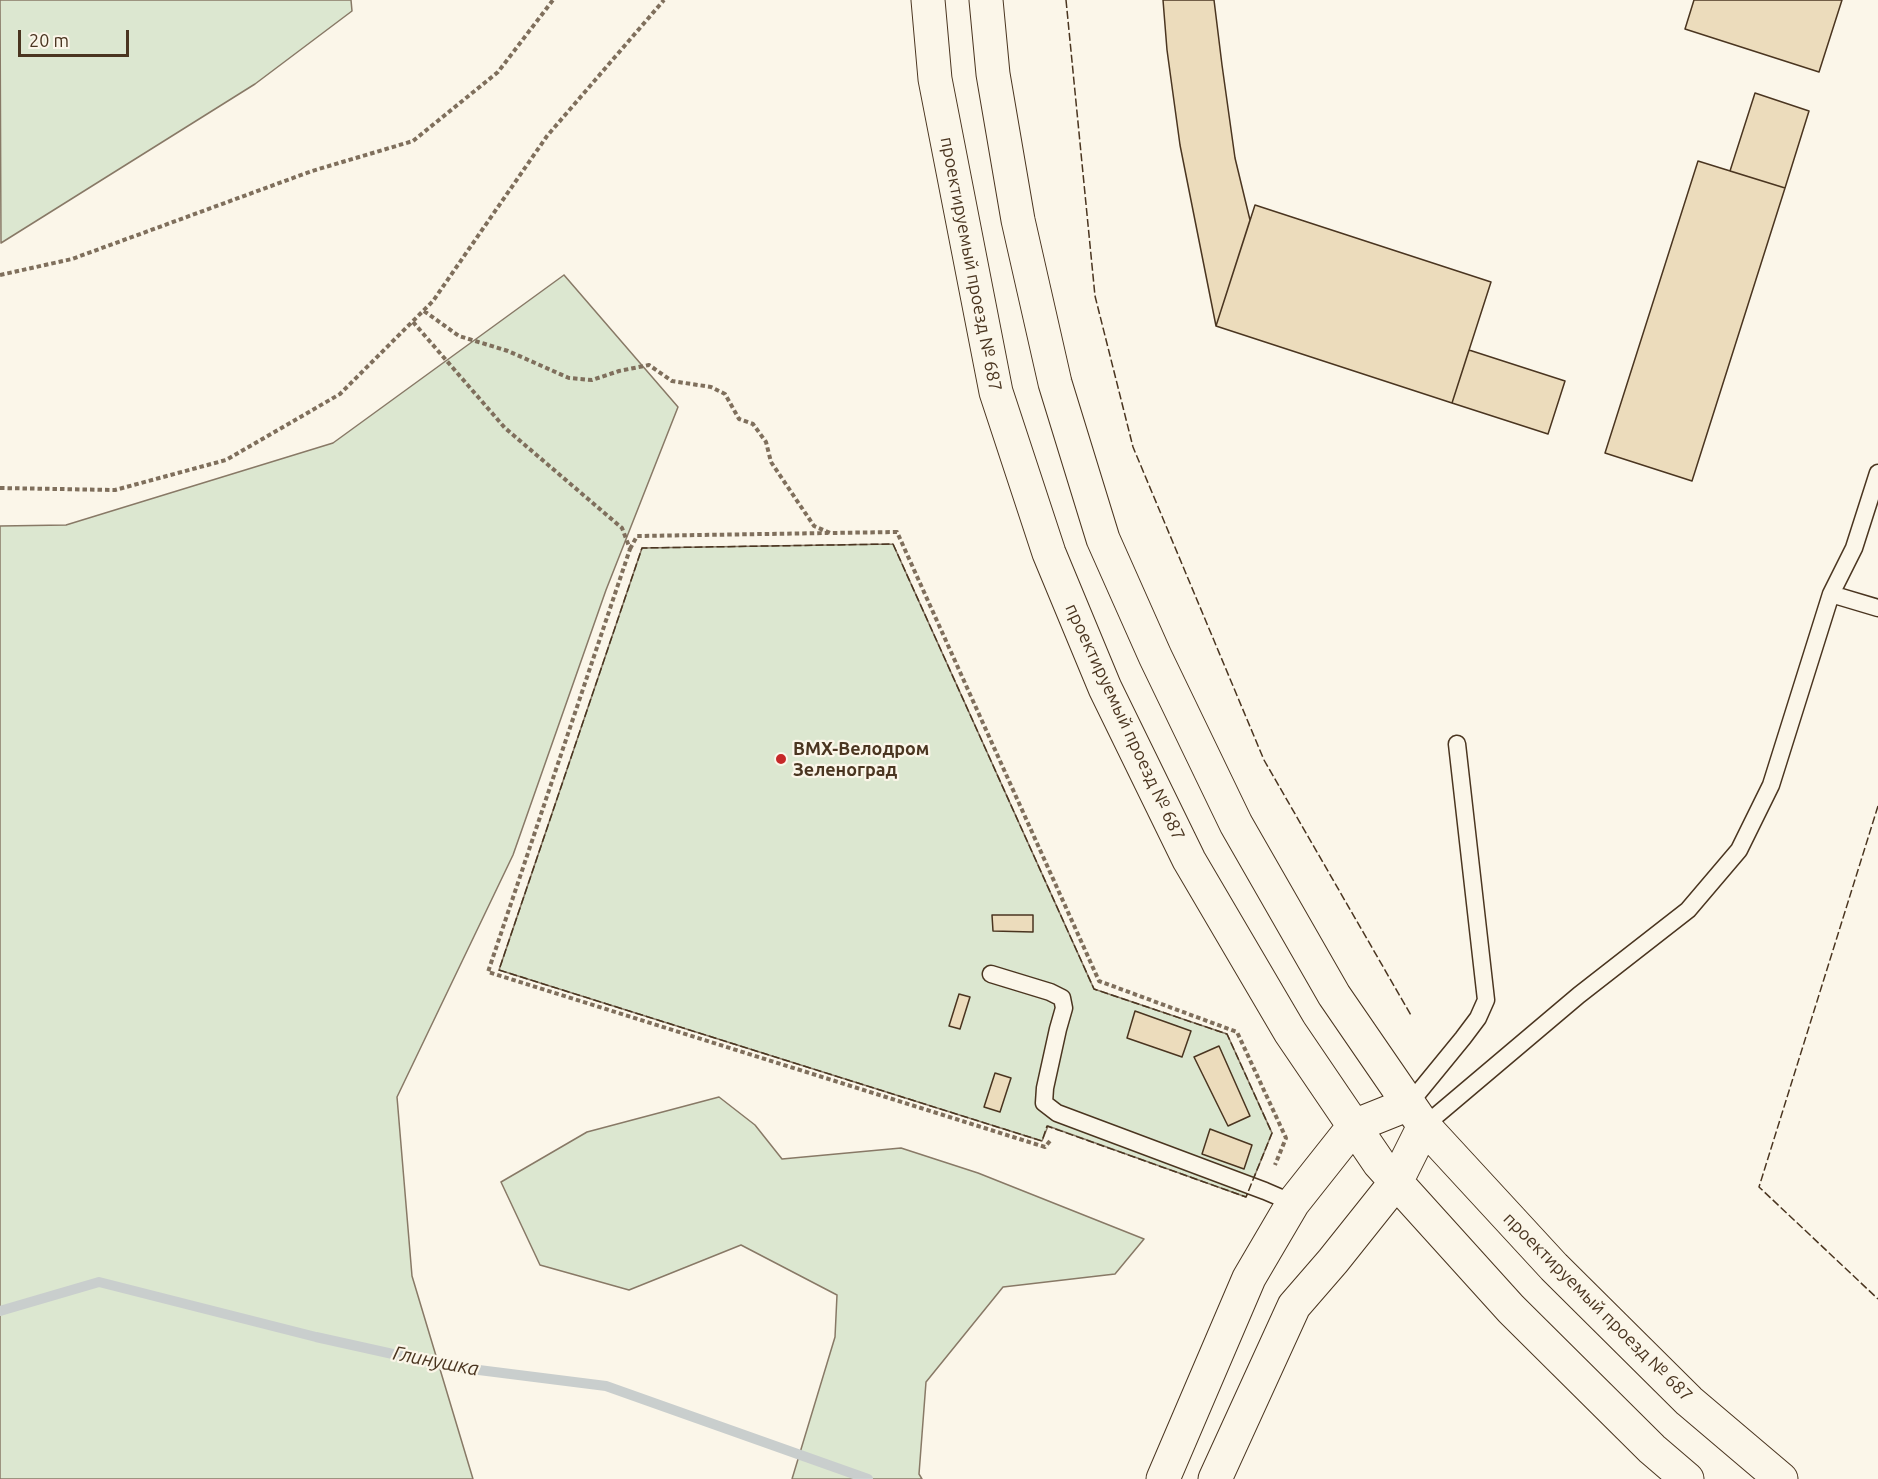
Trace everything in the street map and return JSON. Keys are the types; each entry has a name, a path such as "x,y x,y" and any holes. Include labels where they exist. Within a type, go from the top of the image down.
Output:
{"street":[{"name":"проектируемый проезд № 687","path":"928,0 935,79 996,392 1049,553 1105,688 1189,860 1290,1032 1379,1163 1511,1309 1652,1449 1687,1479"},
{"name":"проектируемый проезд № 687","path":"986,0 993,74 1018,220 1055,383 1103,539 1155,656 1236,824 1334,994 1416,1115 1554,1267 1689,1401 1781,1479"},
{"path":"1163,1479 1249,1278 1279,1197 1354,1126 1416,1115 1396,1182 1294,1306 1215,1479"}],"lane":[{"path":"1416,1115 1579,995 1688,910 1739,850 1771,785 1831,594 1854,548 1878,473"},
{"path":"1831,594 1878,609"},
{"path":"1416,1115 1463,1038 1478,1018 1486,1000 1457,744"},
{"path":"991,974 1050,992 1062,998 1064,1008 1045,1088 1044,1103 1057,1113 1279,1197"}],"path":[{"path":"0,275 72,259 312,171 413,141 498,72 553,0"},
{"path":"0,488 115,490 226,460 340,394 433,301 547,136 664,0"},
{"path":"424,310 459,336 508,351 569,378 592,380 619,371 649,366 672,381 711,387 725,394 739,419 753,424 766,442 771,462 814,526 830,533"},
{"path":"413,322 505,428 622,528 630,549"},
{"path":"1054,1137 1045,1148 488,972 630,549 637,536 897,532 1099,981 1237,1032 1286,1138 1279,1197"}],"green space":[{"path":"0,0 351,0 352,11 255,84 1,243"},
{"path":"564,275 678,407 606,590 513,855 397,1097 412,1276 473,1479 0,1479 0,526 66,525 333,443"},
{"name":"BMX-Велодром Зеленоград","path":"893,544 1094,989 1227,1034 1272,1133 1246,1197 1048,1126 1042,1141 499,970 642,548"},
{"path":"719,1097 755,1125 782,1159 901,1148 978,1173 1144,1239 1115,1274 1003,1287 926,1382 919,1474 922,1479 792,1479 835,1337 837,1295 741,1245 629,1290 540,1265 501,1182 587,1132"}],"building":[{"path":"1163,0 1214,0 1235,158 1250,220 1216,326 1180,145 1167,50"},
{"path":"1694,0 1842,0 1819,72 1685,29"},
{"path":"1755,93 1809,111 1785,188 1730,171"},
{"path":"1698,161 1785,188 1692,481 1605,453"},
{"path":"1255,205 1491,282 1452,403 1216,326"},
{"path":"1469,350 1565,381 1548,434 1452,403"},
{"path":"992,915 1033,915 1033,932 993,931"},
{"path":"959,994 970,997 960,1029 949,1026"},
{"path":"1135,1011 1191,1031 1182,1057 1127,1038"},
{"path":"1219,1046 1250,1116 1228,1126 1194,1057"},
{"path":"995,1073 1011,1078 1000,1112 984,1107"},
{"path":"1210,1129 1252,1145 1244,1169 1202,1154"}],"waterway":[{"name":"Глинушка","path":"0,1311 99,1282 316,1337 447,1366 606,1386 868,1479"}],"fence":[{"path":"1066,0 1095,296 1133,447 1264,760 1412,1017"},
{"path":"893,544 1094,989 1227,1034 1272,1133 1246,1197 1047,1126 1042,1141 499,970 642,548 893,544"},
{"path":"1878,806 1759,1187 1878,1299"}],"place":[{"name":"BMX-Велодром Зеленоград","path":"781,759"}]}
